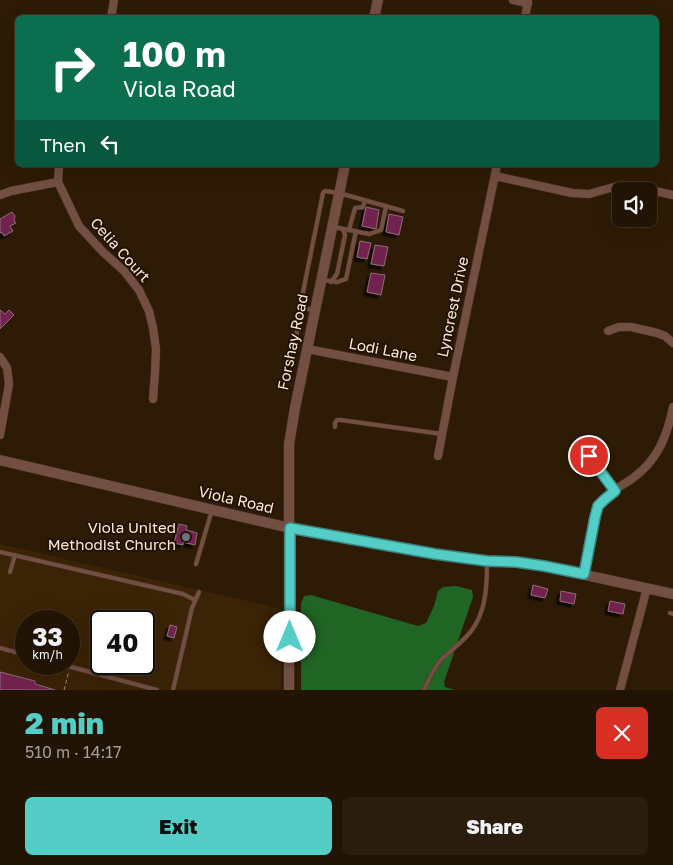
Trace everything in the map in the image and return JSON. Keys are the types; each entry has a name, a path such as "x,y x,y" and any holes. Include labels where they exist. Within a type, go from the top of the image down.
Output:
{"street":[{"path":"112,15 114,0"},
{"path":"375,15 378,0"},
{"path":"513,0 528,2 526,15"},
{"path":"0,195 58,182 59,167"},
{"name":"Forshay Road","path":"289,690 289,444 315,311 326,281 332,227 345,167"},
{"name":"Lyncrest Drive","path":"438,456 452,377 497,167"},
{"path":"495,176 572,193 588,194 621,184 673,195"},
{"name":"Celia Court","path":"58,182 79,226 124,271 139,290 149,311 156,349 153,399"},
{"path":"608,331 619,327 631,327 657,332 673,343"},
{"name":"Lodi Lane","path":"308,347 452,377"},
{"path":"0,357 7,368 9,384 0,435"},
{"path":"584,574 598,506 650,462 661,447 668,430 673,406"},
{"path":"589,456 615,491"},
{"name":"Viola Road","path":"0,460 290,528 435,554 544,566 673,594"},
{"path":"620,690 647,588"}],"lane":[{"path":"308,347 296,338 300,307 323,193 325,191 339,194 402,211"},
{"path":"349,230 355,208 363,207 364,201"},
{"path":"332,227 369,234 381,230 386,207"},
{"path":"326,281 337,274 345,235 343,229"},
{"path":"326,281 337,282 346,279 356,232"},
{"path":"300,307 315,311"},
{"path":"335,427 337,420 341,420 442,434"},
{"path":"196,564 212,510"},
{"path":"0,552 183,594 195,600"},
{"path":"10,572 15,555"},
{"path":"424,690 434,669 472,630 482,611 486,592 487,561"},
{"path":"173,690 195,600 199,592"},
{"path":"0,648 15,652"},
{"path":"80,669 157,690"}],"shaded area":[{"path":"0,544 282,609 281,690 0,690"}],"green space":[{"path":"456,586 472,590 473,597 444,682 445,687 455,690 301,690 301,604 304,596 311,595 418,626 426,623 434,606 438,591 443,587"}],"building":[{"path":"366,207 379,210 376,229 362,226"},
{"path":"12,212 16,223 10,226 13,231 4,236 2,232 0,233 0,219"},
{"path":"389,214 403,217 399,235 386,232"},
{"path":"360,241 371,243 367,259 357,257"},
{"path":"375,245 388,247 384,266 371,264"},
{"path":"371,273 385,275 381,295 367,292"},
{"path":"0,310 5,314 9,310 14,315 0,329"},
{"name":"Viola United Methodist Church","path":"179,524 187,526 186,530 197,533 195,545 183,542 183,545 174,543"},
{"path":"533,585 548,589 545,598 531,595"},
{"path":"561,591 576,594 574,604 560,601"},
{"path":"610,601 625,604 623,614 608,611"},
{"path":"170,625 177,627 174,638 167,636"},
{"path":"0,672 35,681 35,684 55,690 0,690"}],"place":[{"name":"Viola United Methodist Church","path":"186,537"}],"route":[{"path":"290,637 290,528 435,554 487,561 516,562 584,574 598,506 615,491 589,456"}]}
